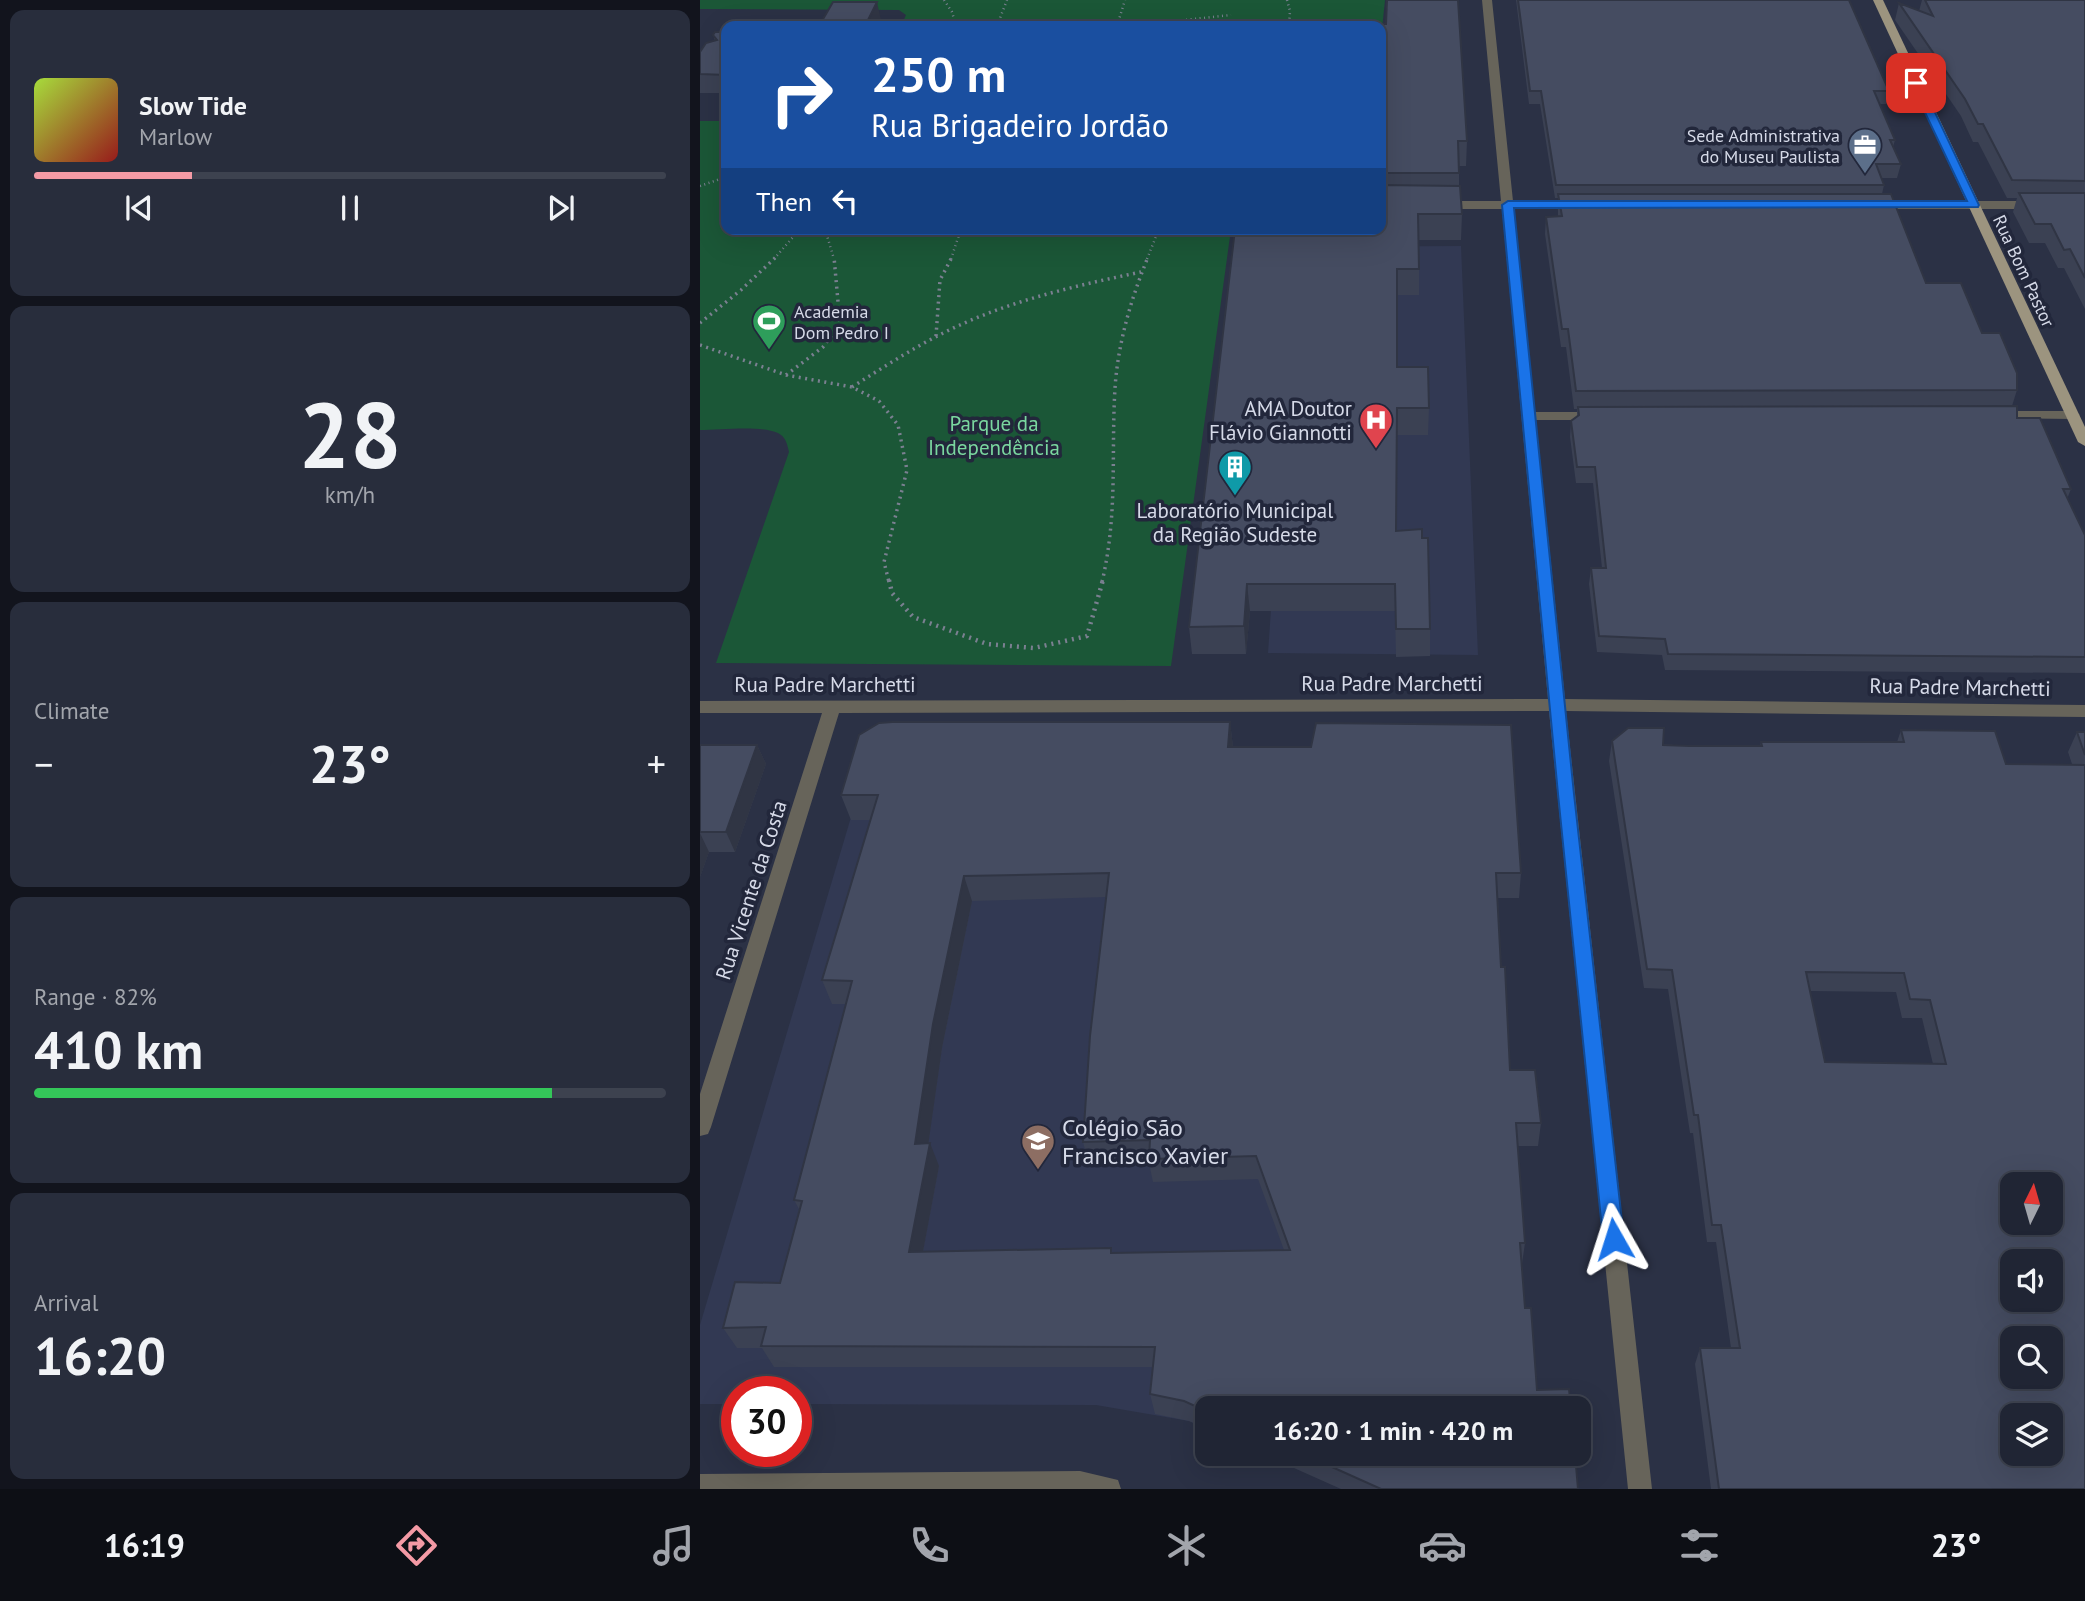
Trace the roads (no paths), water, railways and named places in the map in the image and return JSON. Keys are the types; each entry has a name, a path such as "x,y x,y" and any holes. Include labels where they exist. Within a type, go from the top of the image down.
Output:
{"main road":[{"name":"Rua Bom Pastor","path":"1878,0 2085,442"}],"street":[{"path":"1487,0 1557,705 1640,1489"},
{"path":"1432,205 1593,205"},
{"path":"1857,205 2085,205"},
{"path":"1976,415 2073,415"},
{"path":"1529,416 1613,416"},
{"name":"Rua Padre Marchetti","path":"700,707 1557,705 2085,710"},
{"name":"Rua Vicente da Costa","path":"700,1127 833,706"},
{"path":"700,1486 1080,1483 1109,1489"}],"place":[{"name":"Sede Administrativa do Museu Paulista","path":"1865,175"},
{"name":"Academia Dom Pedro I","path":"769,351"},
{"name":"AMA Doutor Flávio Giannotti","path":"1376,450"},
{"name":"Laboratório Municipal da Região Sudeste","path":"1235,497"},
{"name":"Colégio São Francisco Xavier","path":"1038,1171"}],"park label":[{"name":"Parque da Independência","path":"994,435"}]}
